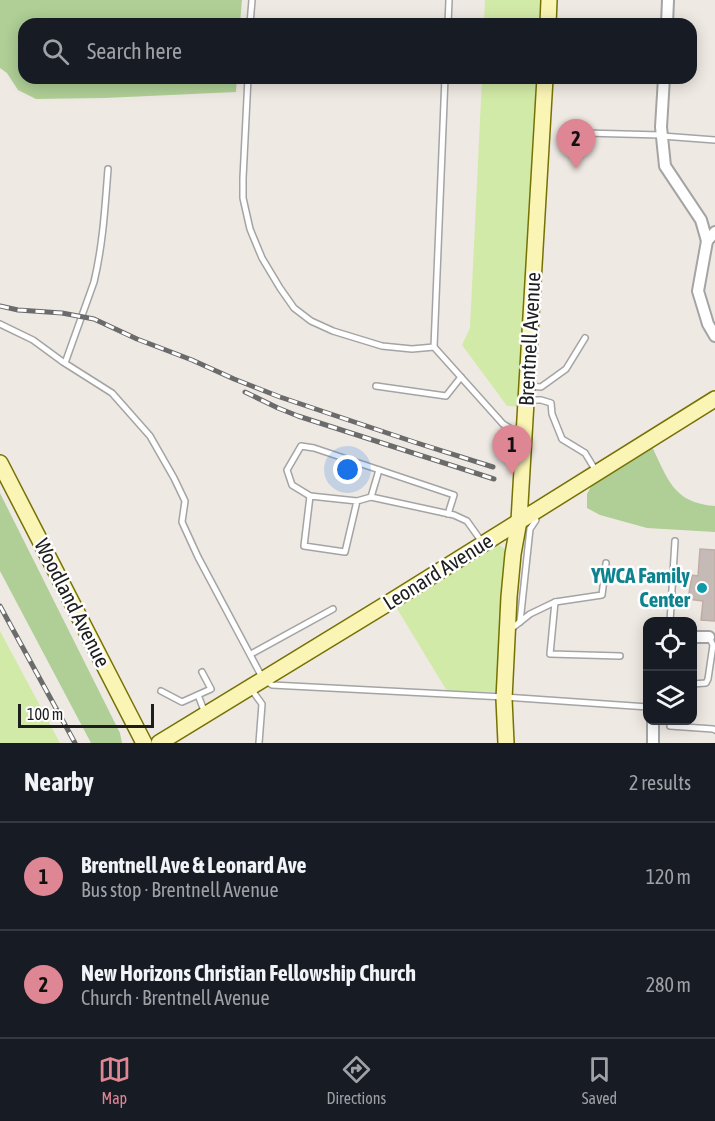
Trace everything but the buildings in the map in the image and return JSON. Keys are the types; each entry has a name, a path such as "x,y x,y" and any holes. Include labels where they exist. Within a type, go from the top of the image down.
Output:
{"street":[{"path":"548,18 549,0"},
{"path":"668,18 669,0"},
{"name":"Brentnell Avenue","path":"506,743 504,697 507,631 526,517 524,437 545,84"},
{"path":"664,84 662,135 665,166 701,220 707,241 698,291 708,324 715,336"},
{"path":"707,241 715,232"},
{"name":"Leonard Avenue","path":"159,743 715,399"},
{"name":"Woodland Avenue","path":"0,463 144,743"},
{"path":"697,637 709,638"},
{"path":"653,725 653,743"}],"lane":[{"path":"250,18 252,0"},
{"path":"448,18 449,0"},
{"path":"248,84 243,198 250,229 262,258 294,308 310,321 333,331 382,346 412,349 434,347"},
{"path":"445,84 434,347 503,424 524,437"},
{"path":"585,134 662,135 715,140"},
{"path":"65,363 97,270 108,169"},
{"path":"0,324 33,340 112,393 150,435 185,501 182,522 186,531 250,654 262,704 260,743"},
{"path":"527,393 541,387 566,369 585,338"},
{"path":"376,386 446,396 461,377"},
{"path":"527,393 551,403 552,414 562,439 585,453 597,472"},
{"path":"448,514 454,495 314,448 301,446 288,470 292,485 310,496 357,501 371,497 448,514 454,515 467,521 483,544"},
{"path":"371,497 380,470"},
{"path":"310,496 304,546 345,552 357,501"},
{"path":"670,617 675,541"},
{"path":"520,554 520,622"},
{"path":"507,631 530,614 555,602 602,595 606,563"},
{"path":"555,602 550,654 620,656"},
{"path":"250,654 333,609"},
{"path":"697,684 706,683 708,679 713,645 709,638"},
{"path":"161,691 182,702 211,689 202,672"},
{"path":"257,683 276,686 504,697 643,707"},
{"path":"198,695 206,715"},
{"path":"670,726 715,730"}],"green space":[{"path":"0,0 242,0 240,18 18,18 18,84 237,84 236,92 36,99 18,90 7,73 0,68"},
{"path":"485,0 542,0 541,18 484,18"},
{"path":"482,84 538,84 520,407 507,406 462,345 470,328"},
{"path":"651,445 667,478 680,494 689,500 715,506 715,532 647,528 600,515 587,508 587,494 594,481"},
{"path":"0,493 120,733 122,743 91,743 0,571"},
{"path":"495,544 505,549 507,557 499,692 447,691 396,607"},
{"path":"0,631 60,743 0,743"}],"railway":[{"path":"0,306 94,319 137,339 280,397 493,467"},
{"path":"245,392 298,416 494,479"},
{"path":"0,606 75,743"}],"place":[{"name":"New Horizons Christian Fellowship Church","path":"576,169"},
{"name":"Brentnell Ave & Leonard Ave","path":"512,475"},
{"name":"YWCA Family Center","path":"702,588"}]}
